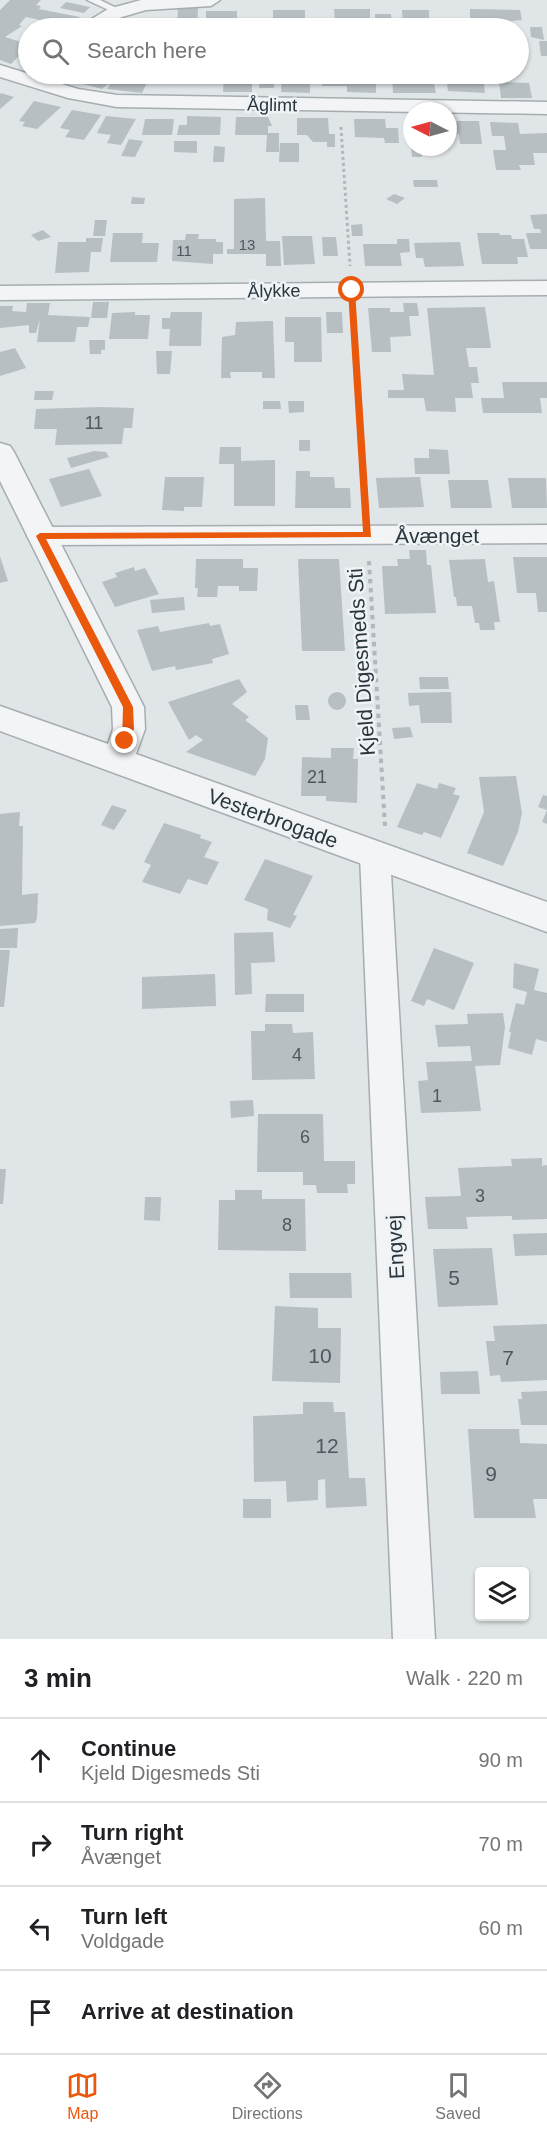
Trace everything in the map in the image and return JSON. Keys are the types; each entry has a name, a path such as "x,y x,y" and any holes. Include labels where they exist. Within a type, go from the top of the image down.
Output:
{"street":[{"path":"105,18 129,7 169,1 211,0"},
{"name":"Åglimt","path":"0,71 18,74"},
{"name":"Åglimt","path":"58,84 117,101 547,108"},
{"name":"Ålykke","path":"0,293 547,288"},
{"path":"0,452 40,536 128,707 129,729 118,761"},
{"name":"Åvænget","path":"40,536 547,534"},
{"name":"Vesterbrogade","path":"0,718 547,917"},
{"name":"Engvej","path":"375,855 414,1639"}],"lane":[{"path":"92,0 118,11"}],"path":[{"name":"Kjeld Digesmeds Sti","path":"339,105 386,820 375,855"}],"building":[{"path":"10,0 41,0 36,5 41,6 39,9 80,17 18,18 18,29 5,37 18,41 18,57 11,64 0,60 0,10"},
{"path":"66,2 90,7 84,13 60,8"},
{"path":"178,8 198,8 198,18 178,18"},
{"path":"334,9 370,9 370,18 335,18"},
{"path":"470,9 520,10 522,18 470,18"},
{"path":"273,10 305,10 305,18 273,18"},
{"path":"402,10 429,10 429,18 402,18"},
{"path":"206,11 237,11 237,18 206,18"},
{"path":"375,14 391,14 391,18 375,18"},
{"path":"530,27 542,27 544,40 531,37"},
{"path":"539,41 547,41 547,56 541,56"},
{"path":"529,83 532,98 501,98 499,84"},
{"path":"83,84 108,84 102,89"},
{"path":"110,84 146,84 142,93 107,89"},
{"path":"223,84 252,84 252,92 223,92"},
{"path":"259,84 274,84 274,88 259,88"},
{"path":"282,84 310,84 310,93 281,92"},
{"path":"322,84 376,84 376,93 347,92 347,86 322,86"},
{"path":"392,84 434,84 436,93 393,93"},
{"path":"447,84 484,84 485,93 448,91"},
{"path":"0,94 14,97 0,109"},
{"path":"34,101 61,107 37,129 22,126 25,122 19,121"},
{"path":"72,110 101,115 84,140 65,137 70,130 60,128"},
{"path":"106,116 136,119 121,145 107,143 111,135 97,133"},
{"path":"187,116 221,117 220,135 177,135 179,125 187,125"},
{"path":"236,117 268,117 272,126 268,126 268,133 279,133 279,152 266,152 267,135 235,135"},
{"path":"297,118 328,118 329,134 335,134 335,147 327,147 327,142 313,142 307,135 297,135"},
{"path":"145,119 174,119 172,135 142,135"},
{"path":"354,119 385,119 386,128 398,128 399,143 385,143 384,138 355,137"},
{"path":"457,121 479,121 482,144 460,144"},
{"path":"490,122 518,123 520,134 547,133 547,153 533,153 535,165 519,165 521,170 496,170 493,150 506,150 504,136 492,136"},
{"path":"129,139 143,141 135,157 121,156"},
{"path":"174,141 197,141 197,153 174,152"},
{"path":"280,143 299,143 299,162 279,162"},
{"path":"214,146 225,147 224,162 213,162"},
{"path":"413,180 437,180 438,187 414,187"},
{"path":"394,194 405,198 397,204 386,199"},
{"path":"132,197 145,198 144,204 131,204"},
{"path":"265,198 266,241 280,241 281,266 266,266 266,254 227,254 227,249 234,249 234,199"},
{"path":"547,214 547,249 530,249 526,233 541,233 540,229 534,229 530,215"},
{"path":"95,220 107,220 105,236 93,236"},
{"path":"362,224 363,236 352,236 351,225"},
{"path":"43,230 51,237 38,241 31,235"},
{"path":"113,233 143,233 142,243 159,243 157,262 110,262"},
{"path":"477,233 499,233 500,235 511,235 512,239 524,239 528,257 517,257 518,264 482,264"},
{"path":"186,234 199,234 198,239 216,239 216,242 223,242 223,254 213,254 213,264 172,261 173,240 185,240"},
{"path":"282,236 312,236 315,264 284,265"},
{"path":"322,237 336,237 338,256 323,256"},
{"path":"86,238 103,238 101,252 91,252 89,272 55,273 58,242 86,242"},
{"path":"397,239 409,239 410,252 400,253 402,266 365,266 363,244 397,244"},
{"path":"460,242 464,266 425,267 423,258 416,258 414,243"},
{"path":"93,302 109,302 107,318 91,318"},
{"path":"27,303 50,303 48,315 90,317 88,327 77,327 75,342 37,342 40,319 36,333 29,333 29,325 0,328 0,306 13,306 12,311 26,312"},
{"path":"403,303 417,303 419,316 409,316 411,336 390,337 391,352 372,352 368,308 390,308 390,312 404,312"},
{"path":"485,307 491,348 466,348 469,367 477,367 479,383 471,383 473,398 455,398 456,412 426,411 424,398 388,398 388,390 404,390 402,374 434,375 427,308"},
{"path":"135,312 135,315 150,315 148,339 109,339 112,313"},
{"path":"171,312 202,312 201,346 169,346 170,329 162,329 162,318 170,318"},
{"path":"326,312 342,312 343,333 327,333"},
{"path":"285,317 321,317 322,362 294,362 294,342 285,342"},
{"path":"273,321 275,378 262,378 262,372 230,372 231,378 221,378 222,337 235,335 236,322"},
{"path":"89,340 105,340 105,350 101,350 101,354 90,354"},
{"path":"15,348 26,368 0,376 0,352"},
{"path":"156,351 172,351 170,374 157,374"},
{"path":"502,382 547,382 547,398 540,398 542,413 483,413 481,398 504,398"},
{"path":"35,391 54,391 52,400 34,400"},
{"path":"263,401 280,401 281,409 263,409"},
{"path":"288,401 304,401 304,412 289,413"},
{"path":"134,408 132,428 124,428 122,444 55,445 57,429 34,429 36,409"},
{"path":"299,440 310,440 310,451 299,451"},
{"path":"220,447 241,447 241,461 275,460 275,506 234,506 234,464 219,464"},
{"path":"429,449 448,450 450,474 415,474 414,458 429,458"},
{"path":"94,451 106,452 109,457 71,468 67,458"},
{"path":"89,469 102,496 61,507 49,479"},
{"path":"296,471 310,471 310,477 334,477 335,488 350,488 351,508 295,508"},
{"path":"165,477 204,477 202,507 184,507 184,511 162,510"},
{"path":"420,477 424,507 379,508 376,478"},
{"path":"508,478 546,478 547,508 512,508"},
{"path":"448,480 488,480 492,508 451,508"},
{"path":"409,550 426,550 427,565 431,565 436,613 385,614 382,566 398,566 397,559 410,559"},
{"path":"0,556 8,581 0,583"},
{"path":"513,557 547,557 547,612 538,612 536,593 517,593"},
{"path":"196,559 243,559 243,568 258,568 257,591 239,591 239,586 218,586 217,597 197,597"},
{"path":"298,559 339,559 345,651 302,651"},
{"path":"485,559 488,582 494,581 500,622 494,622 495,630 480,630 479,623 475,623 472,606 457,606 449,560"},
{"path":"134,567 135,571 145,568 159,594 115,607 102,582 117,577 115,573"},
{"path":"184,597 185,610 152,613 150,600"},
{"path":"209,623 210,626 220,624 229,654 212,659 213,663 176,670 175,666 152,671 137,630 158,626 160,632"},
{"path":"419,677 448,677 449,689 420,689"},
{"path":"239,679 247,692 232,704 249,717 245,720 268,738 265,759 255,776 186,752 203,740 196,735 189,740 168,702"},
{"path":"337,692 343,695 346,701 343,707 337,710 331,707 328,701 331,695"},
{"path":"451,692 452,723 421,723 419,705 409,706 408,693"},
{"path":"295,705 308,705 310,720 296,720"},
{"path":"410,727 413,737 394,739 392,728"},
{"path":"331,748 354,748 353,759 358,759 357,803 326,801 326,796 301,796 302,757 331,758"},
{"path":"516,776 522,813 518,832 503,866 467,853 484,812 479,777"},
{"path":"417,783 437,789 439,783 456,788 453,794 460,796 441,838 397,827"},
{"path":"543,795 547,796 547,810 538,807"},
{"path":"112,805 127,810 114,830 101,825"},
{"path":"547,810 547,824 542,822"},
{"path":"20,812 19,826 23,826 22,895 38,893 37,918 35,923 0,926 0,814"},
{"path":"164,823 201,835 200,838 212,842 204,857 219,862 207,885 188,879 180,894 142,882 151,865 144,862"},
{"path":"265,859 313,876 293,915 297,916 290,928 267,920 268,909 244,900"},
{"path":"18,928 17,948 0,948 0,929"},
{"path":"273,932 275,962 251,963 252,994 235,995 234,933"},
{"path":"434,948 474,963 454,1010 427,999 424,1006 411,1001"},
{"path":"0,950 10,950 4,1007 0,1007"},
{"path":"514,963 539,969 534,990 547,993 547,1042 536,1039 532,1055 508,1048 511,1032 509,1032 516,1003 524,1005 527,992 513,988"},
{"path":"215,974 216,1006 142,1009 142,977"},
{"path":"266,994 304,994 304,1012 265,1012"},
{"path":"503,1013 505,1027 500,1065 475,1066 481,1111 421,1113 418,1081 428,1080 426,1062 472,1061 470,1046 438,1047 435,1025 468,1024 467,1014"},
{"path":"265,1024 292,1024 293,1033 313,1032 315,1079 252,1080 251,1031 265,1031"},
{"path":"253,1100 254,1116 231,1118 230,1101"},
{"path":"258,1114 323,1114 324,1161 355,1161 355,1184 347,1184 348,1193 317,1193 316,1185 303,1185 303,1172 257,1172"},
{"path":"542,1158 542,1166 547,1165 547,1219 512,1220 512,1216 466,1217 468,1229 428,1229 425,1197 461,1196 458,1168 512,1166 511,1159"},
{"path":"0,1169 6,1169 3,1204 0,1204"},
{"path":"235,1190 262,1190 262,1199 305,1199 306,1251 218,1250 219,1200 235,1200"},
{"path":"145,1197 161,1197 160,1221 144,1220"},
{"path":"547,1233 547,1255 515,1256 513,1234"},
{"path":"492,1248 498,1305 438,1307 433,1249"},
{"path":"289,1273 351,1273 352,1298 290,1298"},
{"path":"275,1306 318,1308 318,1328 341,1328 340,1383 272,1381"},
{"path":"547,1324 547,1380 501,1382 500,1375 490,1376 486,1341 495,1341 493,1326"},
{"path":"478,1371 480,1394 441,1394 440,1372"},
{"path":"547,1391 547,1425 521,1425 518,1399 522,1399 521,1392"},
{"path":"303,1402 333,1402 334,1412 345,1412 349,1478 365,1478 367,1506 326,1508 325,1479 318,1480 318,1500 287,1502 286,1481 254,1482 253,1416 303,1414"},
{"path":"468,1429 519,1429 520,1443 547,1444 547,1499 533,1499 536,1518 474,1518"},
{"path":"243,1499 271,1499 271,1518 243,1518"}],"route":[{"path":"125,741 129,729 128,707 40,536 368,535 352,290"}]}
